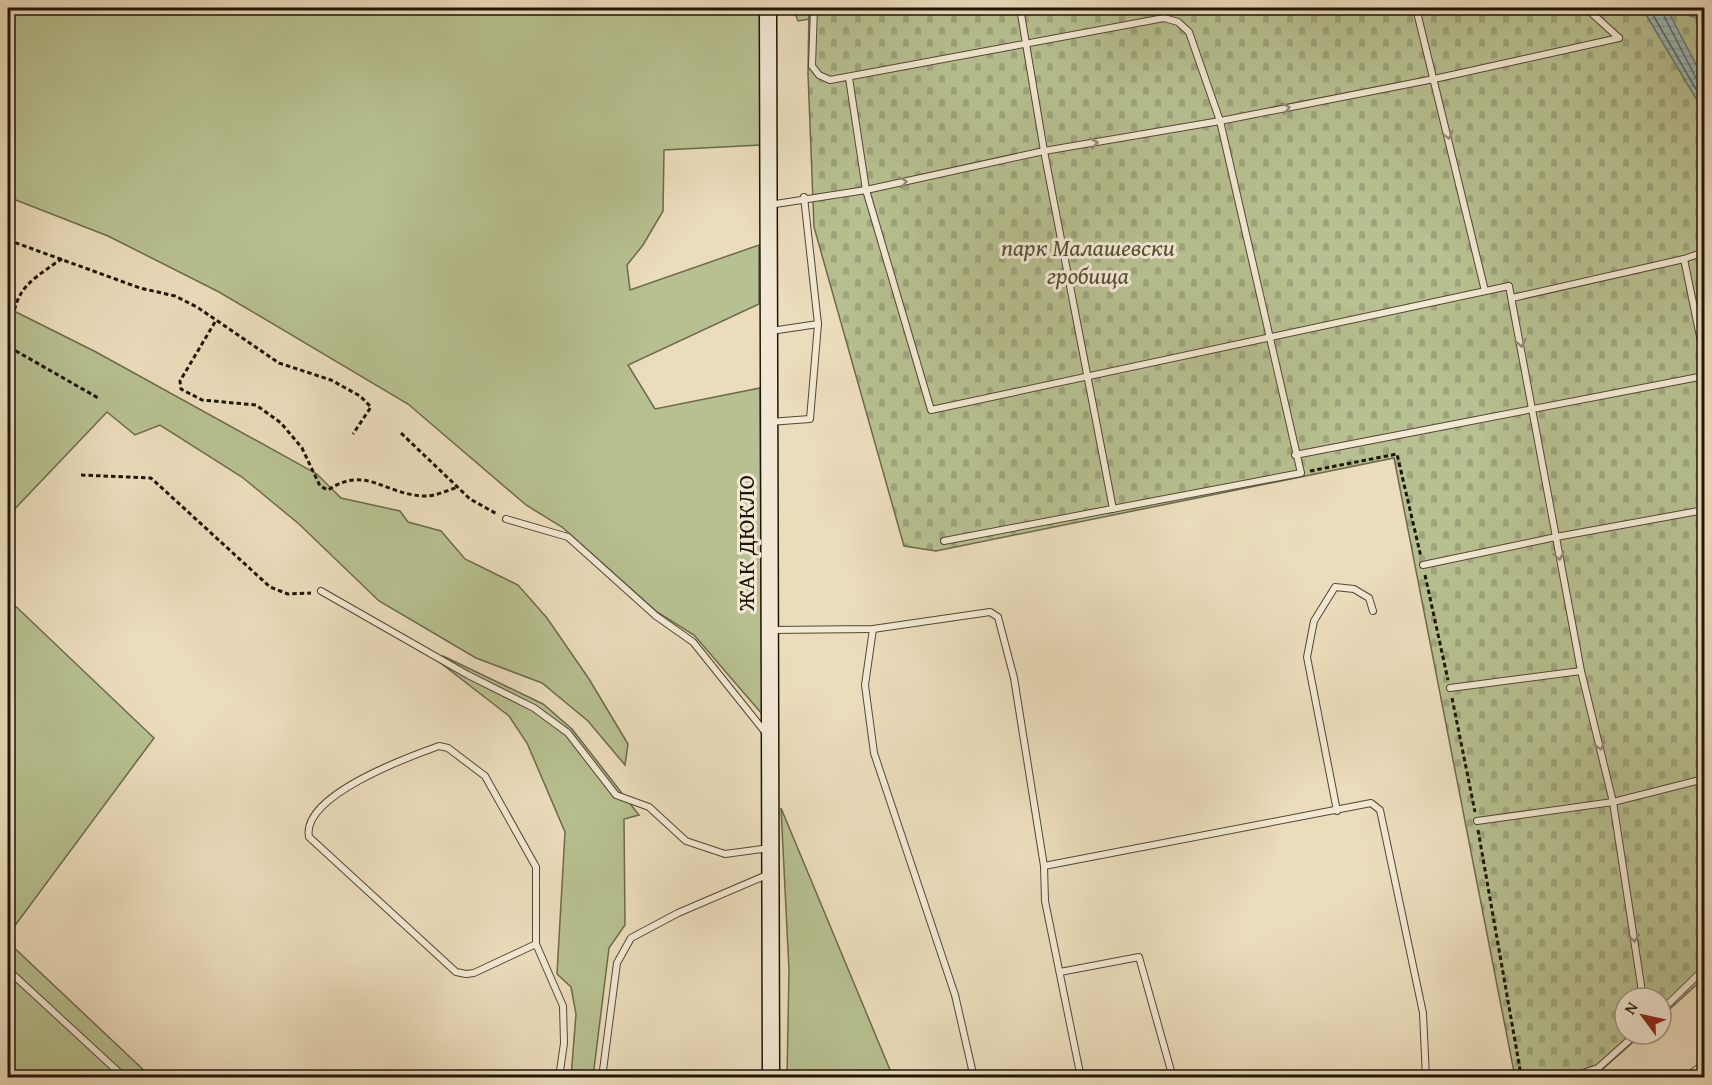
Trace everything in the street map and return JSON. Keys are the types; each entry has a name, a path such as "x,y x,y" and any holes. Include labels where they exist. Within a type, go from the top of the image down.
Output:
{"street":[{"name":"ЖАК ДЮКЛО","path":"768,8 771,1077"}],"lane":[{"path":"814,8 812,66 819,75 830,80 1027,41 1164,18 1178,22 1189,32 1220,121 1295,455 1301,473 944,541"},
{"path":"1020,8 1044,151 1113,509"},
{"path":"1416,8 1485,291"},
{"path":"768,205 804,197 866,190 1044,151 1220,121 1619,38 1586,8"},
{"path":"849,78 866,190 931,410 1509,286 1581,671 1614,802 1641,986"},
{"path":"769,422 810,419 818,324 804,197"},
{"path":"1512,298 1684,259 1704,252"},
{"path":"1684,259 1704,356"},
{"path":"768,331 818,324"},
{"path":"1295,455 1534,411 1704,376"},
{"path":"1423,566 1556,537 1704,510"},
{"path":"506,519 568,537 656,616 693,642 770,737"},
{"path":"1337,811 1307,657 1314,621 1335,587 1354,590 1369,598 1373,611"},
{"path":"321,591 468,675 534,708 568,733 616,795 649,807 686,841 725,854 770,848"},
{"path":"770,630 873,629 990,612 998,617 1014,678 1044,866 1045,901 1081,1077"},
{"path":"873,629 865,685 874,753 954,995 975,1077"},
{"path":"1450,688 1581,671"},
{"path":"536,944 474,973 456,972 309,837 308,828 315,812 347,785 439,746 448,748 484,776 536,867 536,944 563,1006 564,1043 559,1077"},
{"path":"1477,821 1614,802 1704,779"},
{"path":"1044,866 1371,803 1380,810 1423,1013 1426,1077"},
{"path":"602,1077 617,963 631,938 678,913 770,874"},
{"path":"1060,972 1140,957 1173,1077"},
{"path":"1673,999 1704,969"},
{"path":"8,970 125,1077"},
{"path":"1568,1077 1598,1068 1623,1046"},
{"path":"1685,1077 1692,1070 1704,1067"}],"path":[{"path":"8,240 63,258 140,288 175,296 197,307 215,322 279,363 331,380 360,396 371,407 353,434"},
{"path":"63,258 29,280 16,296 8,347 100,399"},
{"path":"215,322 180,381 181,389 202,400 256,405 281,423 302,448 320,486 328,490 342,480 361,477 393,490 427,496 458,488"},
{"path":"401,433 470,499 506,519"},
{"path":"1301,473 1397,454 1450,688 1477,821 1521,1075 1525,1077"},
{"path":"81,475 151,478 270,587 288,594 304,595 321,591"}],"green space":[{"path":"8,8 762,8 761,145 664,150 663,211 643,245 627,265 630,290 759,245 759,304 628,365 655,409 760,388 762,714 694,635 657,612 562,527 526,505 408,404 219,292 108,236 8,197"},
{"path":"793,8 809,8 809,19 798,21"},
{"name":"парк Малашевски гробища","path":"809,8 1704,8 1704,978 1673,1006 1673,986 1613,986 1613,1046 1629,1046 1594,1077 1515,1077 1394,458 936,551 904,546 814,227 808,74"},
{"path":"8,308 96,352 317,474 341,498 400,511 408,522 441,531 465,559 518,585 547,618 589,679 628,744 625,765 588,721 542,683 476,658 379,601 299,524 242,477 160,425 135,435 107,412 8,516"},
{"path":"8,599 154,738 8,935"},
{"path":"443,656 543,704 572,729 639,815 624,819 625,925 609,948 593,1077 571,1077 576,1014 571,987 557,974 565,832 527,743 509,716 438,661"},
{"path":"781,808 893,1077 787,1077 789,970"},
{"path":"8,942 151,1077 8,1077"}],"water":[{"path":"1642,8 1704,8 1704,20 1667,9 1704,80 1704,112"}]}
